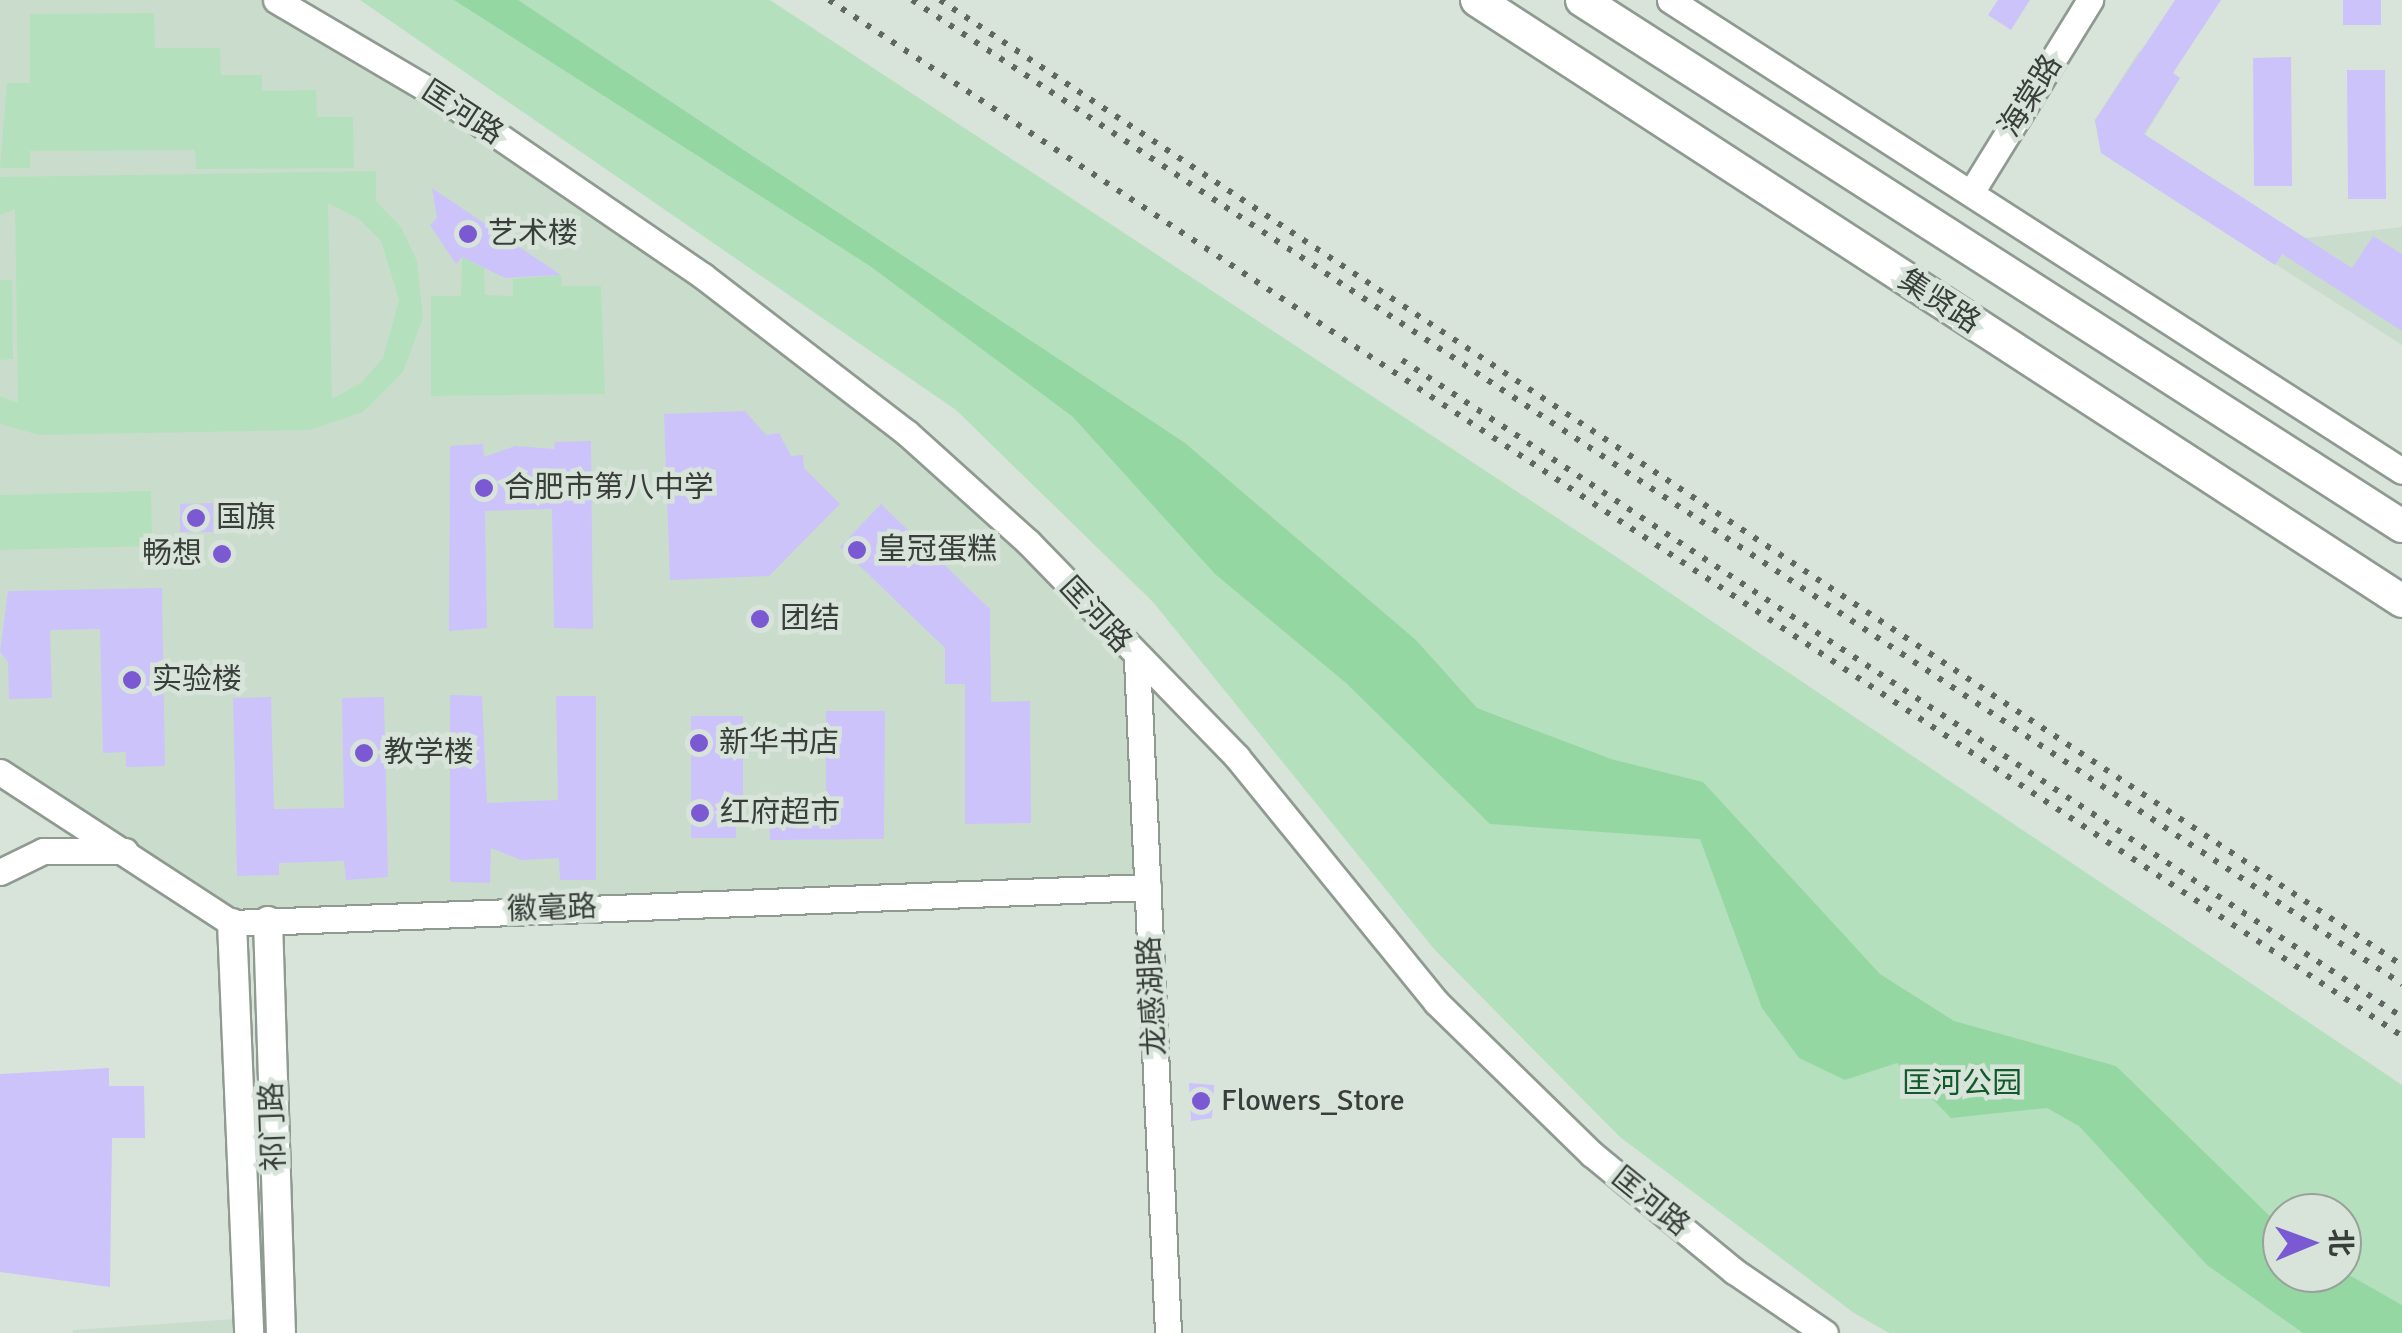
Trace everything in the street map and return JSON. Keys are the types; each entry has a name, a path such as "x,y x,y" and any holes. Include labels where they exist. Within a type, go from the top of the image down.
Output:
{"highway":[{"name":"集贤路","path":"1478,0 2402,602"},
{"name":"集贤路","path":"1582,0 2402,526"}],"main road":[{"name":"祁门路","path":"268,921 281,1333"},
{"name":"祁门路","path":"232,923 250,1333"}],"street":[{"name":"匡河路","path":"276,0 446,100 734,300 908,433 1028,542 1137,660 1237,758 1436,1002 1592,1154 1734,1270 1825,1333"},
{"path":"1670,0 2402,471"},
{"name":"海棠路","path":"1972,191 2090,0"},
{"name":"龙感湖路","path":"1137,660 1168,1333"},
{"path":"0,772 127,851 232,923"},
{"path":"0,872 44,851 127,851"},
{"name":"徽毫路","path":"232,923 1148,887"}],"shaded area":[{"name":"合肥市第八中学","path":"0,0 276,0 446,100 907,433 1137,660 1148,887 232,923 0,772"},
{"path":"454,0 518,0 1185,443 1416,640 1477,708 1611,759 1703,782 1880,974 1954,1021 2116,1066 2262,1208 2262,1293 2362,1293 2362,1282 2402,1305 2402,1333 2303,1333 2207,1265 2079,1126 2047,1108 1951,1118 1897,1063 1845,1080 1799,1058 1762,1008 1700,839 1490,824 1346,683 1215,574 1073,417 870,266"},
{"path":"2139,51 2180,78 2145,135 2305,238 2402,227 2402,345 2101,153 2095,120"},
{"path":"249,1318 249,1333 73,1333 73,1330"}],"green space":[{"name":"匡河公园","path":"360,0 770,0 1615,556 2402,1085 2402,1333 1889,1333 1854,1313 1620,1137 1434,949 1153,602 956,410"},
{"path":"154,13 155,48 220,48 221,75 262,75 262,91 316,90 317,117 353,117 354,168 196,169 195,150 30,151 30,168 0,168 7,83 30,83 30,14"},
{"path":"376,171 376,201 401,227 417,261 423,318 403,372 363,412 309,430 39,435 0,424 0,396 18,403 15,209 0,215 0,177","holes":["328,203 359,219 381,241 399,300 383,358 362,382 332,399"]},
{"path":"462,257 484,268 485,295 513,296 513,279 561,275 562,286 601,286 605,394 431,396 431,296 461,296"},
{"path":"0,280 12,280 13,359 0,360"},
{"path":"151,491 152,546 0,550 0,495"}],"building":[{"path":"1998,0 2030,0 2011,30 1988,15"},
{"path":"2175,0 2221,0 2173,73 2180,78 2144,134 2352,268 2373,236 2402,254 2402,331 2282,254 2275,265 2101,153 2095,120"},
{"path":"2343,0 2381,0 2381,25 2343,25"},
{"path":"2291,57 2292,186 2254,186 2253,58"},
{"path":"2347,70 2385,70 2386,199 2348,199"},
{"name":"艺术楼","path":"432,188 561,275 505,278 462,257 456,264 430,225 437,218"},
{"path":"745,411 766,435 779,433 791,456 803,455 804,468 840,504 769,576 670,580 664,414"},
{"path":"591,441 593,629 554,628 552,509 485,511 487,628 449,631 450,446 483,444 484,457 515,446 554,449 555,442"},
{"name":"国旗","path":"213,503 213,532 180,532 180,504"},
{"path":"881,504 990,609 991,702 1030,701 1031,823 965,824 965,684 945,684 945,648 840,547"},
{"name":"实验楼","path":"162,588 165,766 126,767 126,752 103,753 100,629 50,630 52,698 9,699 8,662 0,652 8,591"},
{"name":"教学楼","path":"450,695 482,696 487,803 558,800 556,696 596,696 596,880 560,880 559,858 521,860 491,848 490,883 450,882"},
{"name":"教学楼","path":"271,697 274,809 344,808 342,698 384,697 388,877 346,880 344,861 279,863 279,875 237,876 233,698"},
{"path":"826,711 885,711 884,839 770,840 769,810 826,810"},
{"path":"691,716 743,716 743,822 736,823 736,838 691,838"},
{"path":"109,1068 109,1086 144,1086 145,1138 112,1138 110,1287 0,1272 0,1074"},
{"name":"Flowers_Store","path":"1189,1083 1214,1085 1212,1118 1191,1121"}],"railway":[{"path":"829,0 2402,1036"},
{"path":"912,0 2402,984"},
{"path":"940,0 2402,965"},
{"path":"1402,360 2402,1017"}],"place":[{"name":"艺术楼","path":"468,234"},
{"name":"合肥市第八中学","path":"484,488"},
{"name":"国旗","path":"196,518"},
{"name":"皇冠蛋糕","path":"857,550"},
{"name":"畅想","path":"222,554"},
{"name":"团结","path":"760,619"},
{"name":"实验楼","path":"132,680"},
{"name":"新华书店","path":"699,743"},
{"name":"教学楼","path":"364,753"},
{"name":"红府超市","path":"700,813"},
{"name":"Flowers_Store","path":"1201,1101"}]}
